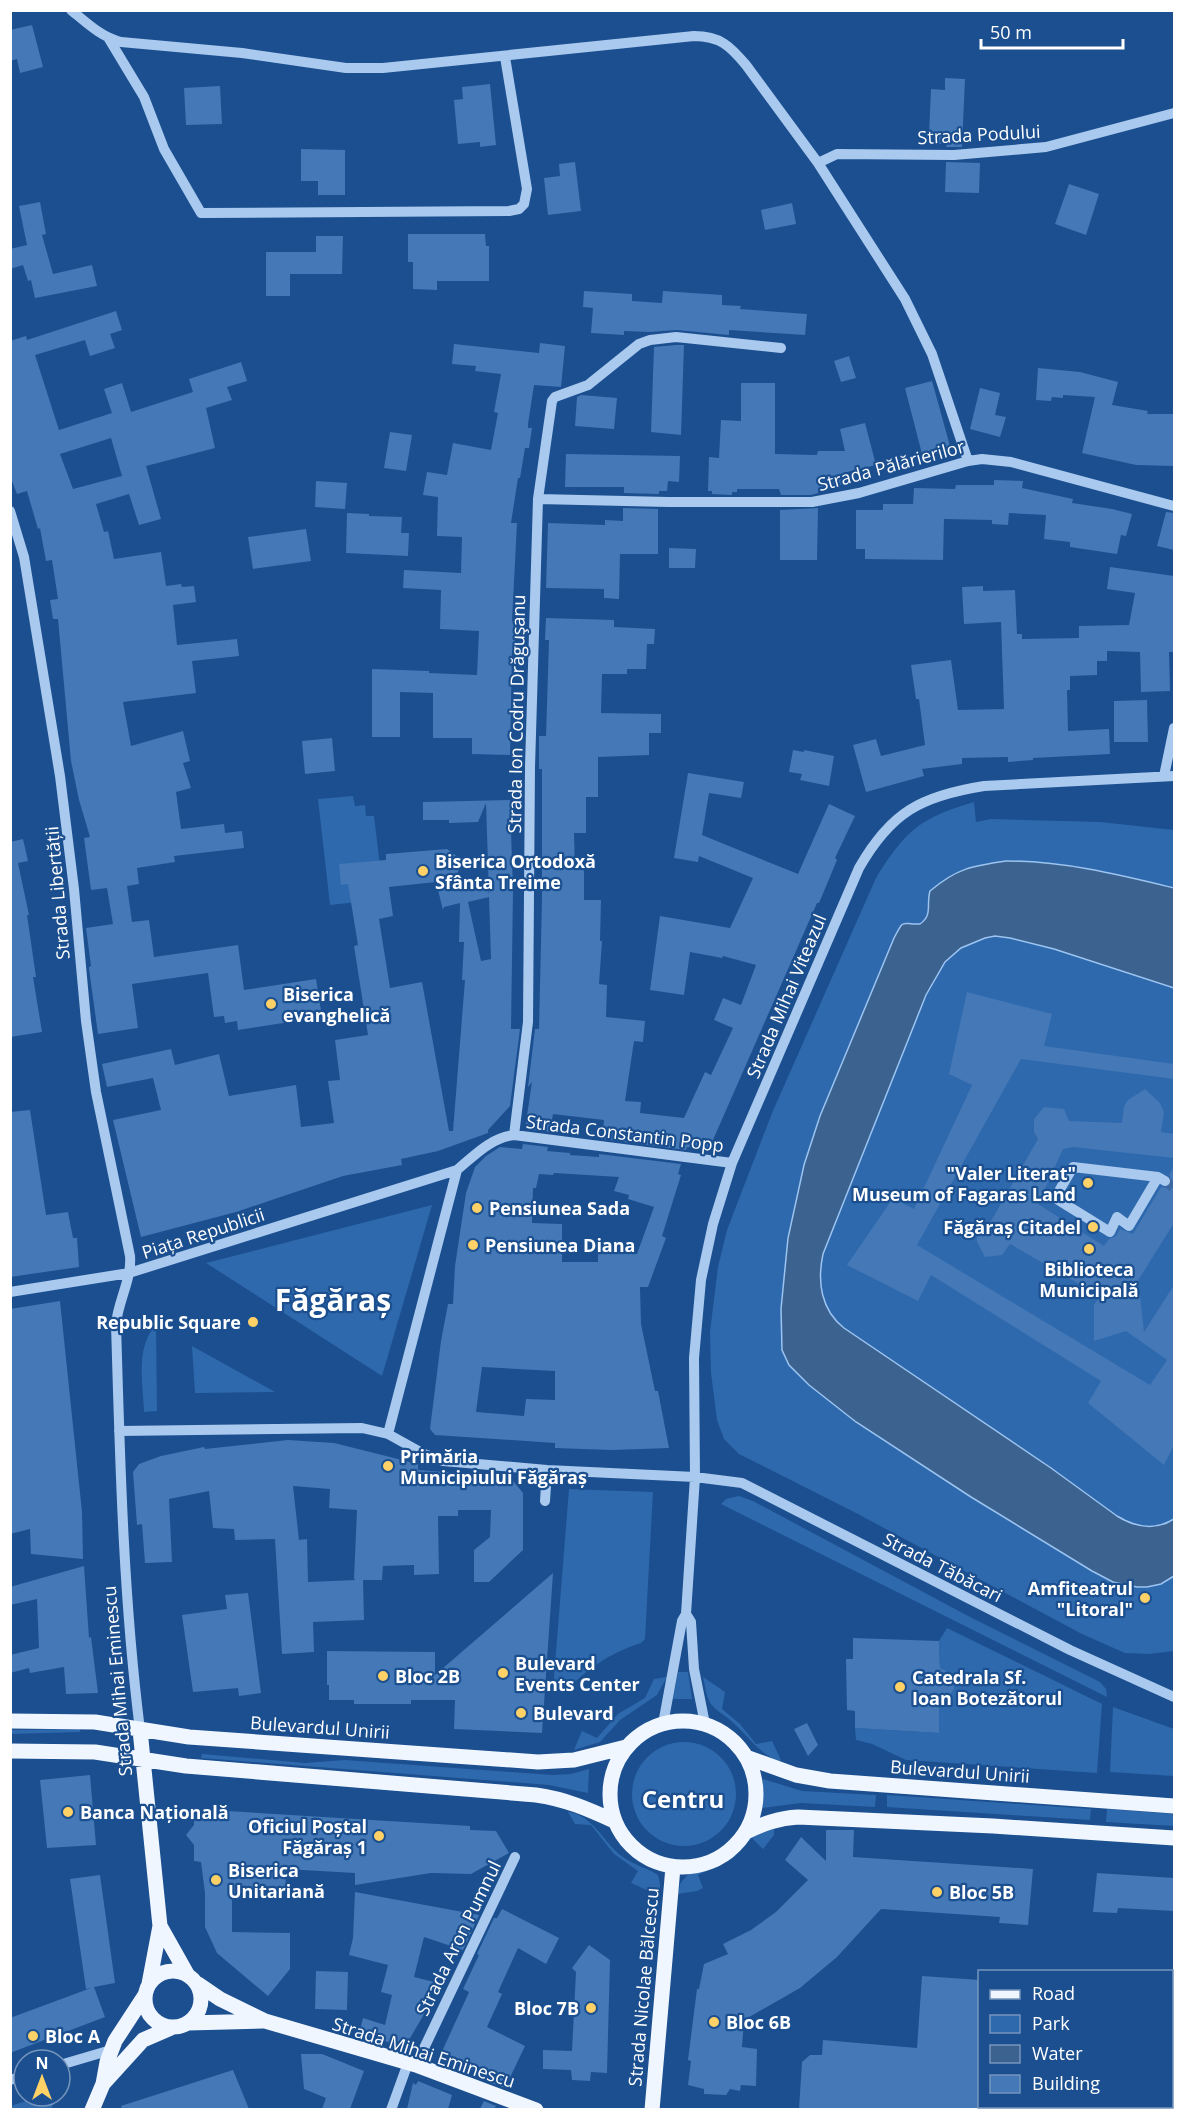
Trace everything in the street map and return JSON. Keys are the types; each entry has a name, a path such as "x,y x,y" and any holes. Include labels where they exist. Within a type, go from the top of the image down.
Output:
{"main road":[{"name":"Bulevardul Unirii","path":"10,1721 95,1722 189,1737 538,1762 574,1760 626,1747"},
{"name":"Bulevardul Unirii","path":"677,1721 705,1724 734,1741 746,1757 754,1775 757,1795 754,1814 746,1833 732,1849 714,1861 694,1867 672,1867 654,1862 637,1852 624,1838 614,1821 609,1790 612,1774 626,1747 643,1733 663,1724 677,1721"},
{"name":"Strada Mihai Eminescu","path":"140,1730 160,1926 147,1990"},
{"name":"Bulevardul Unirii","path":"10,1751 95,1752 186,1767 536,1795 579,1804 614,1821"},
{"name":"Bulevardul Unirii","path":"746,1757 796,1775 830,1781 1174,1806"},
{"name":"Bulevardul Unirii","path":"746,1833 765,1823 798,1817 993,1826 1174,1839"},
{"name":"Strada Nicolae Bălcescu","path":"652,2109 672,1867"},
{"name":"Strada Mihai Eminescu","path":"160,1926 192,1979 220,1999 265,2021 412,2064 536,2109"},
{"path":"92,2109 103,2084 111,2050 122,2027 154,1978 170,1971 192,1979 202,2002 199,2010 180,2025 143,2040 103,2084"},
{"path":"147,1990 146,2008 150,2016 164,2026 180,2025"},
{"name":"Strada Mihai Eminescu","path":"180,2025 265,2021"}],"street":[{"path":"71,10 109,39 144,97 164,149 201,213 384,213 519,209 524,204 527,189 505,57"},
{"path":"109,39 139,44 242,53 346,68 383,68 694,36 717,38 736,53 746,65 818,163 882,262 925,336 968,460"},
{"name":"Strada Podului","path":"818,163 837,154 954,155 1046,147 1174,113"},
{"name":"Strada Ion Codru Drăguşanu","path":"514,1135 528,1022 530,767 538,499 552,401 555,397 588,385 639,344 650,340 676,337 781,348"},
{"name":"Strada Pălărierilor","path":"538,499 692,503 812,502 859,493 968,460 982,459 1011,462 1174,506"},
{"name":"Strada Libertății","path":"10,511 24,557 60,776 74,889 86,1021 104,1132 129,1248 129,1273"},
{"path":"1169,776 1174,728"},
{"name":"Strada Mihai Viteazul","path":"695,1478 694,1358 701,1280 713,1224 732,1163 859,868 873,844 904,813 929,799 956,791 984,786 1169,776"},
{"name":"Strada Constantin Popp","path":"514,1135 732,1163"},
{"name":"Piața Republicii","path":"120,1431 116,1324 119,1303 129,1273 457,1170 490,1143 514,1135"},
{"path":"1073,1167 1161,1179 1129,1226 1117,1217 1110,1232 1056,1198 1073,1167"},
{"path":"388,1434 457,1170"},
{"path":"10,1293 129,1273"},
{"path":"120,1431 344,1427 370,1429 388,1434 424,1454 443,1461 547,1470 695,1478 687,1614 682,1622 663,1724"},
{"name":"Strada Mihai Eminescu","path":"120,1431 121,1494 140,1730"},
{"path":"544,1501 547,1470"},
{"name":"Strada Tăbăcari","path":"695,1478 742,1482 1060,1645 1174,1697"},
{"path":"687,1614 691,1622 694,1669 705,1724"},
{"name":"Strada Aron Pumnul","path":"391,2109 515,1857"},
{"path":"72,2061 111,2050"}],"green space":[{"path":"353,796 355,806 365,805 366,816 374,816 384,899 330,905 318,799"},
{"path":"974,802 976,822 991,819 1100,822 1174,830 1174,1651 1149,1654 1125,1653 1082,1634 856,1513 739,1454 724,1439 717,1420 711,1373 710,1332 718,1267 727,1230 772,1113 876,878 896,848 916,828 940,814"},
{"path":"432,1205 382,1376 206,1263"},
{"path":"156,1325 157,1411 144,1412 143,1355 149,1334"},
{"path":"192,1346 275,1392 195,1393"},
{"path":"569,1489 653,1492 645,1639 599,1663 563,1693 553,1689"},
{"path":"739,1496 753,1501 972,1618 1100,1682 1106,1689 1107,1697 721,1504 726,1499"},
{"path":"947,1628 1102,1704 1097,1773 906,1760 872,1744 856,1740 855,1728 939,1733 939,1701 948,1698 954,1689 950,1676 940,1668 939,1641"},
{"path":"678,1672 688,1672 692,1699 673,1699"},
{"path":"667,1677 657,1695 620,1720 600,1742 574,1750 582,1731 597,1738 618,1714 645,1698 654,1679"},
{"path":"703,1677 725,1692 722,1709 740,1724 756,1744 772,1741 781,1760 779,1762 764,1753 713,1706 708,1698"},
{"path":"1113,1707 1174,1729 1174,1776 1110,1772"},
{"path":"80,1729 80,1732 11,1734 11,1730"},
{"path":"684,1742 704,1746 721,1757 732,1774 736,1794 732,1814 721,1831 704,1842 684,1846 664,1842 647,1831 636,1814 632,1794 636,1774 647,1757 664,1746"},
{"path":"202,1754 305,1763 345,1760 553,1775 571,1774 589,1769 588,1793 549,1785 201,1758"},
{"path":"763,1779 802,1791 876,1795 875,1807 801,1803 762,1808"},
{"path":"887,1795 1091,1809 1090,1820 887,1807"},
{"path":"1107,1809 1174,1814 1174,1826 1106,1822"},
{"path":"568,1812 585,1818 623,1857 658,1875 660,1896 631,1883 638,1871 614,1854 591,1825 575,1824"},
{"path":"774,1826 774,1835 763,1849 752,1838 732,1859 698,1875 703,1888 678,1894 680,1884 688,1874 729,1856 747,1837"},
{"path":"11,2106 12,2108 51,2108 11,2109"}],"water":[{"path":"1007,861 1071,866 1174,888 1174,988 1054,949 1010,938 995,936 985,938 961,948 945,962 926,995 823,1254 821,1285 830,1313 844,1328 1051,1468 1117,1516 1131,1523 1145,1526 1160,1525 1174,1519 1174,1576 1161,1584 1147,1587 1113,1582 971,1497 856,1422 809,1385 789,1365 782,1350 781,1309 788,1238 804,1165 820,1116 894,938 902,925 920,924 924,921 928,913 930,891 948,877 966,869"}],"building":[{"path":"32,25 43,67 20,73 17,59 10,61 10,30"},
{"path":"945,78 965,79 962,147 946,147 947,144 939,144 939,135 929,135 931,89 945,90"},
{"path":"490,84 496,145 480,147 480,142 458,144 454,100 463,99 462,87"},
{"path":"220,86 222,124 186,125 184,88"},
{"path":"301,149 345,150 345,195 318,195 318,181 301,181"},
{"path":"575,162 581,211 548,215 544,178 560,176 559,164"},
{"path":"946,162 980,163 979,193 945,192"},
{"path":"1069,184 1099,194 1086,235 1055,224"},
{"path":"40,202 46,234 42,235 53,274 92,265 97,286 35,298 31,280 28,281 23,265 10,269 10,249 27,245 19,206"},
{"path":"792,203 796,224 765,230 761,210"},
{"path":"408,234 485,234 486,246 489,246 489,281 437,281 437,290 413,289 413,262 408,262"},
{"path":"316,236 343,236 342,274 290,274 290,296 266,296 266,252 316,252"},
{"path":"584,291 632,294 632,301 662,303 663,291 722,295 722,305 741,306 740,309 807,314 805,335 729,330 729,335 677,330 624,331 624,335 591,333 593,308 583,307"},
{"path":"116,311 122,330 110,334 115,348 90,356 85,340 35,355 59,430 112,413 104,389 122,383 131,412 193,392 189,379 241,362 247,381 227,387 232,400 206,408 215,448 146,466 161,519 139,525 129,494 96,504 104,532 108,531 114,559 161,552 166,586 181,584 182,587 194,586 196,602 173,605 177,645 237,639 239,656 192,661 196,693 123,702 131,746 183,731 190,761 183,763 191,788 176,792 181,829 224,824 225,833 242,831 244,848 174,856 175,862 137,868 139,884 127,886 132,922 149,920 154,957 238,945 244,990 316,979 322,1017 238,1030 237,1021 225,1023 224,1016 214,1017 208,973 132,984 138,1028 98,1034 86,928 113,924 107,888 91,890 84,838 90,837 71,761 58,619 53,619 50,600 58,599 52,560 46,561 40,528 38,529 27,491 17,494 10,476 10,341 26,336 27,340","holes":["111,438 122,476 73,489 60,454"]},
{"path":"540,343 565,346 561,387 534,385 528,424 528,428 532,428 529,448 525,448 511,523 517,523 512,621 516,621 514,652 512,652 510,755 472,754 472,738 433,738 433,693 400,692 400,737 372,737 372,669 477,675 479,631 440,629 441,590 403,588 404,570 461,573 462,537 437,536 438,497 423,495 427,472 447,475 453,443 491,450 498,413 494,412 501,374 475,371 476,366 452,364 454,344 539,353"},
{"path":"684,345 681,435 651,432 654,347"},
{"path":"849,356 856,378 841,382 834,361"},
{"path":"1038,368 1080,372 1118,382 1112,405 1148,411 1147,414 1174,414 1174,466 1136,465 1082,453 1095,397 1063,395 1063,398 1052,397 1051,401 1036,400"},
{"path":"932,381 950,446 922,454 905,388"},
{"path":"741,383 775,383 775,454 817,455 818,451 845,451 840,429 865,423 876,465 843,473 842,485 828,484 827,490 818,489 818,493 811,495 781,495 779,489 737,489 737,492 732,492 732,495 712,494 712,491 708,491 709,457 719,458 721,420 741,421"},
{"path":"980,388 1000,393 995,415 1006,417 1000,437 970,429"},
{"path":"581,395 617,398 614,429 575,426 577,397"},
{"path":"390,432 412,435 406,471 384,468"},
{"path":"566,454 680,456 679,482 668,481 667,491 659,491 659,494 624,493 624,487 565,487"},
{"path":"994,480 1023,481 1022,488 1073,499 1072,503 1132,514 1126,536 1121,535 1117,554 1070,547 1070,542 1044,539 1046,515 1009,513 1008,525 992,524 992,520 944,519 943,560 865,559 865,549 856,549 856,510 883,510 883,504 913,504 914,488 955,489 956,485 994,485"},
{"path":"316,481 347,483 345,509 315,507"},
{"path":"623,508 658,509 658,554 620,554 619,599 604,598 604,589 546,588 548,523 605,525 605,520 623,521"},
{"path":"818,508 817,560 780,560 780,510"},
{"path":"1166,512 1174,513 1174,550 1157,546"},
{"path":"347,513 402,517 401,533 409,533 408,556 346,553"},
{"path":"306,529 311,561 253,569 248,537"},
{"path":"669,548 696,549 695,568 669,568"},
{"path":"1110,567 1174,576 1173,652 1169,652 1170,691 1141,692 1140,652 1107,651 1107,661 1097,661 1097,675 1070,676 1070,690 1067,690 1068,731 1109,729 1110,754 1033,758 1033,760 1008,762 1008,757 962,758 962,764 922,769 924,776 866,792 853,745 876,739 881,756 925,745 919,699 916,699 911,665 951,660 958,710 1004,709 1001,622 964,624 962,587 983,586 983,591 1015,590 1017,634 1022,634 1022,639 1079,638 1079,626 1129,625 1135,593 1107,589"},
{"path":"546,618 614,620 614,627 655,629 654,644 647,644 646,669 627,669 627,674 602,674 601,713 661,714 661,733 649,733 649,755 598,757 598,797 586,797 586,833 574,833 575,870 584,870 584,900 601,900 600,941 602,941 599,984 607,985 606,1017 645,1021 643,1042 634,1041 625,1101 641,1102 640,1113 684,1118 705,1072 711,1075 733,1028 714,1020 723,998 741,1005 756,965 723,956 722,958 690,952 684,995 650,990 660,916 730,928 753,878 699,856 698,862 674,858 688,773 744,782 741,798 709,793 702,835 798,874 829,804 855,816 835,858 837,860 819,903 817,903 709,1149 687,1147 686,1150 602,1139 604,1120 553,1114 550,1132 525,1129 532,1082 528,1087 535,1029 539,1029 542,769 539,769 539,736 546,736 549,640 545,640"},
{"path":"1147,700 1148,742 1114,742 1114,701"},
{"path":"332,738 335,771 305,774 302,741"},
{"path":"793,750 834,756 829,786 800,780 802,774 789,772"},
{"path":"510,800 513,891 511,1029 520,1029 510,1106 488,1130 488,1133 438,1151 401,1159 402,1165 343,1176 236,1212 141,1237 113,1120 161,1110 153,1078 107,1087 102,1064 171,1049 175,1065 219,1054 229,1096 296,1085 301,1127 334,1123 328,1081 340,1080 335,1040 368,1035 354,946 358,945 348,884 341,885 339,864 386,860 386,854 447,849 458,857 460,867 450,891 488,890 489,894 486,803 478,822 449,823 449,820 423,820 423,802","holes":["436,882 443,910 444,907 460,903 459,942 464,942 462,980 465,980 453,1131 449,1131 422,982 390,988 379,919 393,916 389,887","489,897 491,959 481,961 468,902"]},
{"path":"23,839 28,861 18,863 29,915 27,915 36,977 33,977 42,1032 10,1037 10,842"},
{"path":"967,992 1052,1014 1044,1046 1174,1064 1174,1079 1021,1059 917,1245 1150,1385 1167,1360 1126,1331 1094,1341 1094,1305 1100,1296 1010,1244 1002,1255 985,1257 977,1242 977,1229 991,1221 1038,1139 1034,1132 1034,1119 1044,1107 1064,1109 1069,1121 1122,1123 1124,1106 1128,1100 1145,1089 1160,1103 1164,1112 1161,1132 1174,1134 1174,1158 1073,1147 1063,1149 1038,1204 1104,1246 1109,1239 1116,1236 1120,1229 1133,1234 1161,1187 1166,1188 1171,1185 1172,1180 1169,1175 1174,1166 1174,1223 1132,1290 1140,1295 1144,1332 1174,1285 1174,1445 1164,1465 1088,1403 1101,1381 931,1275 918,1301 847,1265 893,1198 914,1209 972,1085 949,1074"},
{"path":"30,1110 46,1215 68,1212 73,1238 77,1238 79,1267 10,1277 10,1112"},
{"path":"523,1144 548,1147 547,1151 570,1153 570,1155 599,1157 599,1154 681,1164 678,1174 681,1175 662,1236 666,1238 648,1287 640,1287 641,1324 655,1391 658,1391 669,1448 612,1450 555,1448 555,1443 435,1435 430,1429 441,1341 448,1304 453,1304 455,1266 466,1193 475,1167 486,1156 500,1147 522,1149","holes":["554,1173 619,1177 614,1191 629,1195 628,1199 654,1207 637,1254 598,1254 598,1262 562,1262 562,1224 532,1223 533,1188 536,1188 539,1174 553,1175","482,1367 555,1371 555,1400 526,1399 524,1416 476,1412"]},
{"path":"60,1301 82,1512 83,1559 31,1554 30,1529 10,1534 10,1309"},
{"path":"288,1440 334,1443 418,1464 418,1470 510,1477 523,1493 523,1550 489,1582 474,1582 474,1550 490,1537 491,1510 458,1510 458,1516 438,1516 439,1574 414,1575 414,1565 383,1566 382,1580 363,1580 364,1620 313,1622 314,1652 282,1654 275,1539 235,1540 234,1529 213,1528 209,1491 169,1499 172,1562 145,1563 142,1524 137,1525 133,1472 139,1464 161,1456 204,1447 205,1449","holes":["293,1486 330,1489 329,1508 357,1510 354,1579 356,1580 308,1582 307,1539 299,1540"]},
{"path":"84,1566 89,1638 91,1637 98,1693 66,1694 64,1667 30,1673 29,1668 10,1673 10,1655 39,1648 37,1599 10,1605 10,1587"},
{"name":"Bulevard Events Center","path":"553,1573 542,1733 454,1729 455,1700 411,1700 411,1704 354,1704 354,1700 329,1700 327,1651 435,1652 435,1675"},
{"path":"248,1593 261,1693 239,1696 238,1688 193,1692 182,1615 227,1609 225,1595"},
{"name":"Catedrala Sf. Ioan Botezătorul","path":"853,1638 939,1641 940,1668 953,1679 954,1689 948,1698 939,1701 939,1733 855,1728 855,1711 847,1710 846,1659 853,1659"},
{"path":"807,1723 818,1745 808,1756 794,1729"},
{"name":"Banca Națională","path":"90,1775 96,1845 47,1848 40,1780"},
{"path":"194,1809 470,1826 470,1830 496,1831 509,1853 471,1874 431,1873 355,1885 355,1873 285,1869 286,1887 251,1890 252,1898 232,1899 232,1932 290,1933 290,1969 268,1996 217,1953 205,1927 205,1893 201,1862 194,1861 194,1845 186,1835 194,1825"},
{"path":"826,1830 854,1830 853,1857 1033,1869 1028,1925 999,1923 1000,1917 881,1909 837,1957 800,1988 744,2020 742,2047 757,2049 756,2086 741,2085 740,2091 730,2089 726,2095 704,2094 704,2089 688,2085 691,2061 688,2060 697,1989 699,1989 704,1964 728,1954 723,1944 751,1930 776,1912 808,1880 785,1860 801,1837 826,1861"},
{"path":"1097,1873 1174,1878 1174,1911 1118,1908 1117,1913 1093,1912"},
{"path":"100,1875 115,1983 94,1987 105,2017 23,2048 12,2048 10,2053 10,2018 91,1988 86,1989 70,1879"},
{"path":"355,1892 479,1915 463,1950 424,1937 414,1977 434,1982 427,2009 409,2040 402,2046 359,2034 363,2018 385,2025 392,1995 381,1992 388,1965 349,1955 353,1938"},
{"path":"502,1909 559,1938 546,1964 518,1948 498,1992 502,1994 487,2027 525,2046 505,2088 491,2083 493,2079 440,2056 469,1992 463,1989 479,1955 477,1954 494,1918 497,1918"},
{"name":"Bloc 7B","path":"589,1945 610,1960 607,2073 591,2072 590,2081 572,2080 571,2070 543,2069 543,2050 572,2051 576,1972 572,1968"},
{"path":"316,1971 348,1972 347,2010 315,2009"},
{"path":"922,1976 978,1980 978,2108 980,2109 799,2109 802,2062 810,2055 822,2055 823,2040 917,2048"},
{"path":"301,2054 322,2054 364,2071 350,2109 322,2109 326,2098 304,2089"},
{"path":"233,2070 249,2109 122,2109 121,2106"},
{"path":"418,2081 452,2095 448,2109 407,2109 413,2083 416,2085"},
{"path":"484,2101 496,2106 494,2109 480,2109"}],"tunnel":[{"path":"1165,1181 1174,1188"}],"place":[{"name":"Biserica Ortodoxă Sfânta Treime","path":"423,871"},
{"name":"Biserica evanghelică","path":"271,1004"},
{"name":"\"Valer Literat\" Museum of Fagaras Land","path":"1088,1183"},
{"name":"Pensiunea Sada","path":"477,1208"},
{"name":"Făgăraș Citadel","path":"1093,1227"},
{"name":"Pensiunea Diana","path":"473,1245"},
{"name":"Biblioteca Municipală","path":"1089,1249"},
{"name":"Republic Square","path":"253,1322"},
{"name":"Primăria Municipiului Făgăraș","path":"388,1466"},
{"name":"Amfiteatrul \"Litoral\"","path":"1145,1598"},
{"name":"Bulevard Events Center","path":"503,1673"},
{"name":"Bloc 2B","path":"383,1676"},
{"name":"Catedrala Sf. Ioan Botezătorul","path":"900,1687"},
{"name":"Bulevard","path":"521,1713"},
{"name":"Banca Națională","path":"68,1812"},
{"name":"Oficiul Poștal Făgăraș 1","path":"379,1836"},
{"name":"Biserica Unitariană","path":"216,1880"},
{"name":"Bloc 5B","path":"937,1892"},
{"name":"Bloc 7B","path":"591,2008"},
{"name":"Bloc 6B","path":"714,2022"},
{"name":"Bloc A","path":"33,2036"}],"district":[{"name":"Făgăraș","path":"333,1299"},
{"name":"Centru","path":"683,1798"}]}
